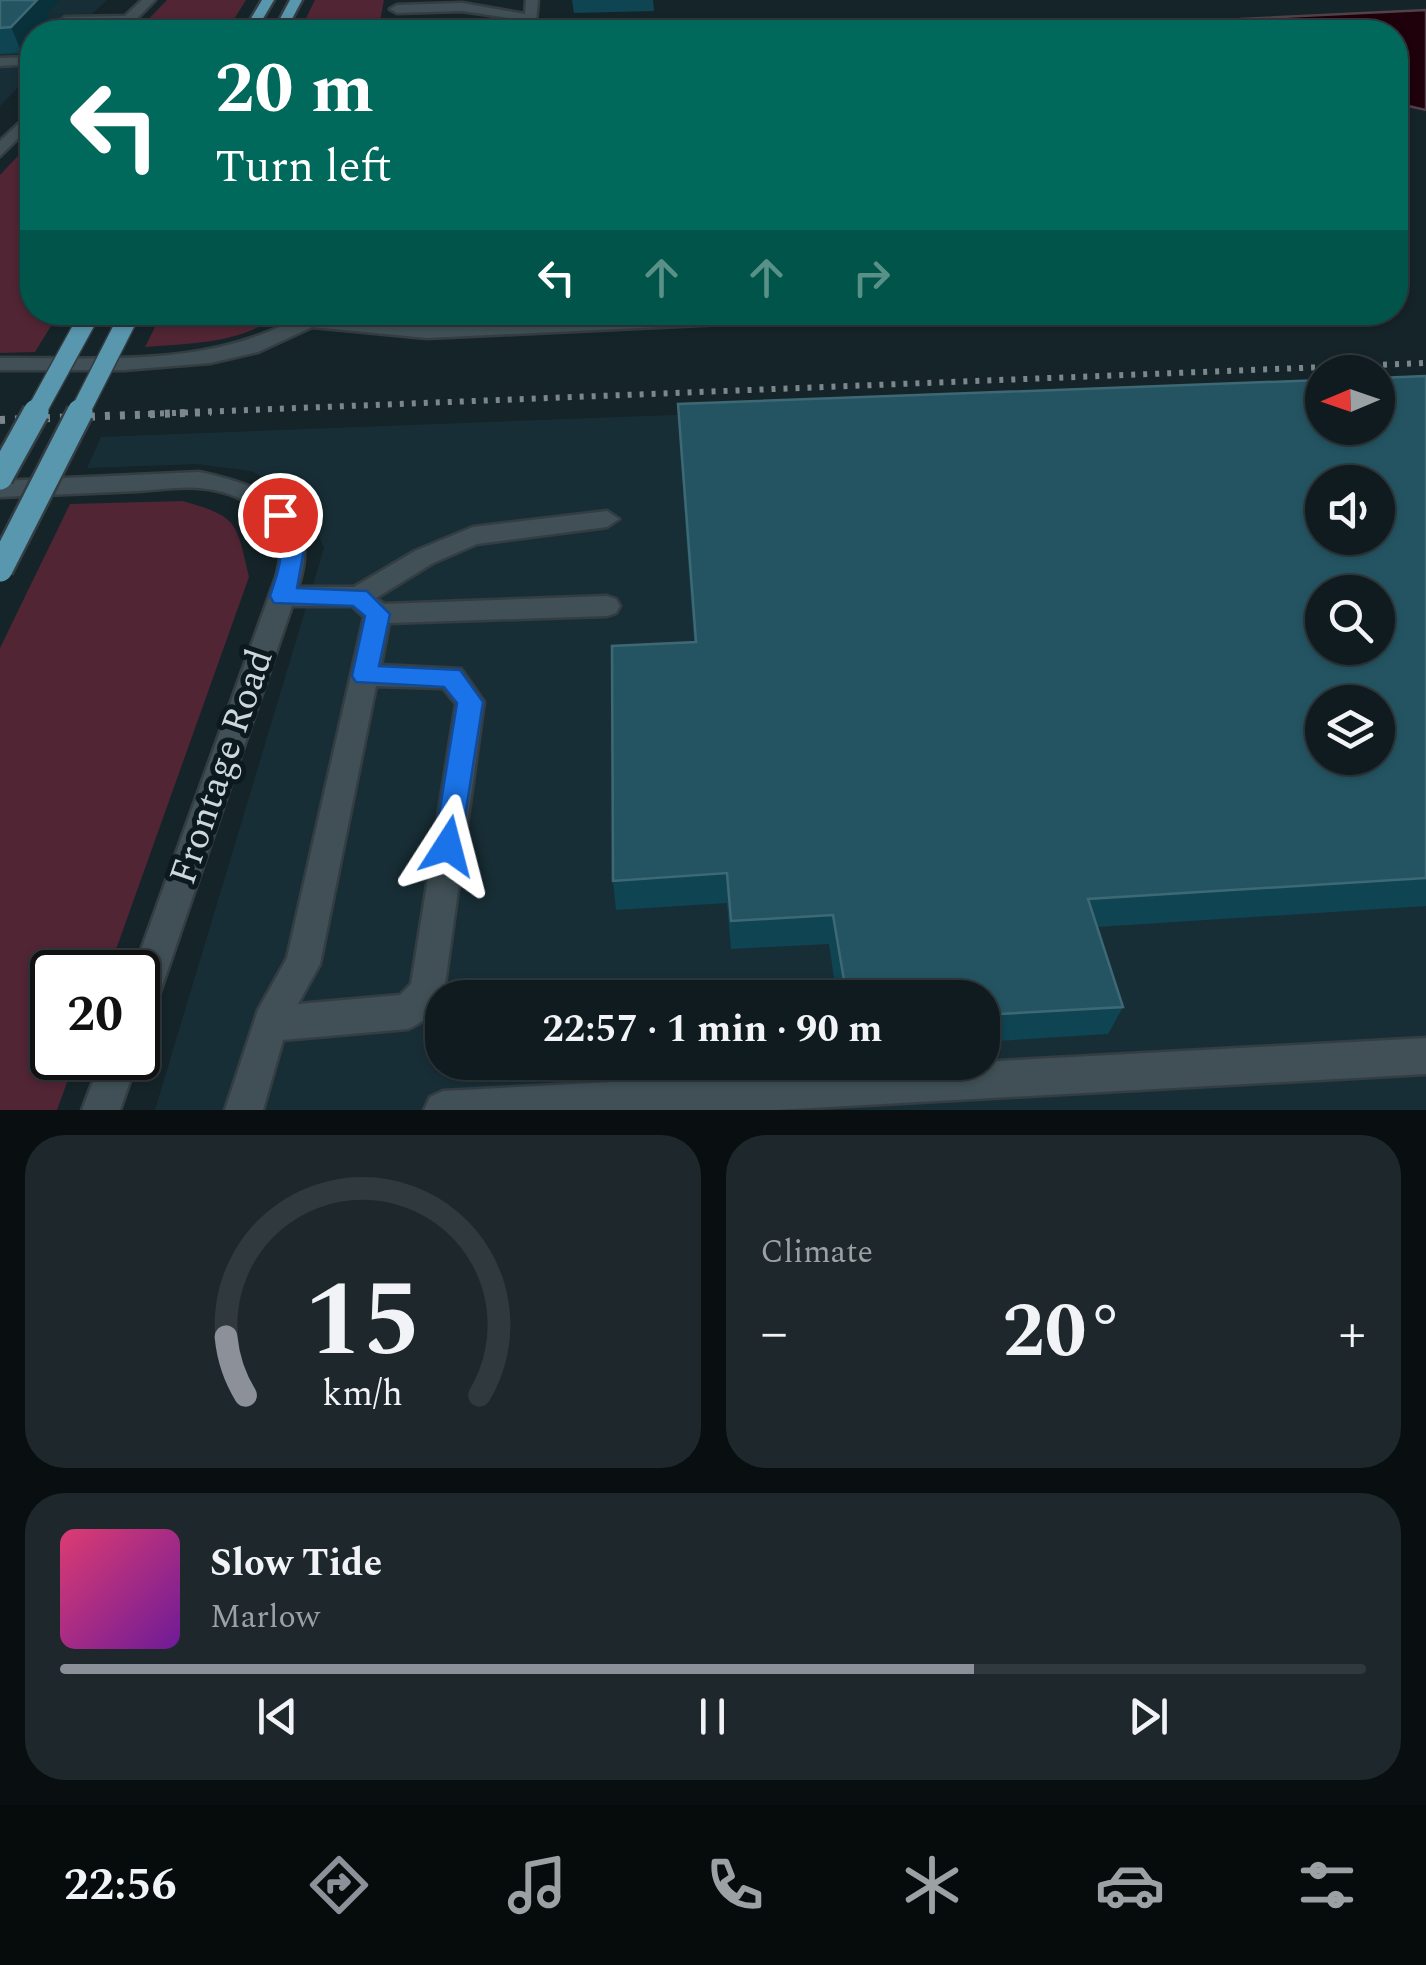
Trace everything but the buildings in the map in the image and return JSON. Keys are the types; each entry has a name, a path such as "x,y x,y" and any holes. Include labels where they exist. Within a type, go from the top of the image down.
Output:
{"main road":[{"path":"0,477 84,325"},
{"path":"0,570 124,325"}],"street":[{"path":"65,20 82,0"},
{"path":"65,20 128,20 148,0"},
{"path":"397,10 481,5 531,19 532,0"},
{"path":"0,151 20,129"},
{"path":"0,364 212,356 273,342 302,325"},
{"path":"375,325 426,332 574,325"},
{"name":"Frontage Road","path":"0,489 199,480 218,483 254,497 280,515 294,544 282,596 158,950"},
{"path":"244,1110 275,1010 303,964 364,676 368,606 424,557 473,536 607,520"},
{"path":"282,596 368,606 607,606"},
{"path":"270,1024 408,1012 427,992 470,702 451,677 364,676"},
{"path":"444,1110 1426,1056"},
{"path":"102,1110 112,1080"}],"shaded area":[{"path":"0,0 107,0 85,20 20,20 20,85 0,106"},
{"path":"167,0 246,0 234,20 148,20"},
{"path":"315,0 384,0 380,20 305,20"},
{"path":"1426,10 1426,110 1408,106 1408,20 1233,20"},
{"path":"20,154 20,325 52,325 35,352 0,353 0,175"},
{"path":"156,325 261,325 198,343 145,347"},
{"path":"1426,386 1426,1110 155,1110 324,548 303,499 251,471 197,464 87,468 101,437 1305,391 1305,445 1395,445 1395,413"},
{"path":"183,501 215,512 232,524 237,533 249,577 116,950 30,950 30,1080 68,1080 57,1110 0,1110 0,648 70,504"}],"railway":[{"path":"148,414 1426,363"},
{"path":"0,420 211,412"}],"route":[{"path":"280,515 294,544 282,596 358,597 378,614 364,676 451,677 470,702 448,846"}]}
